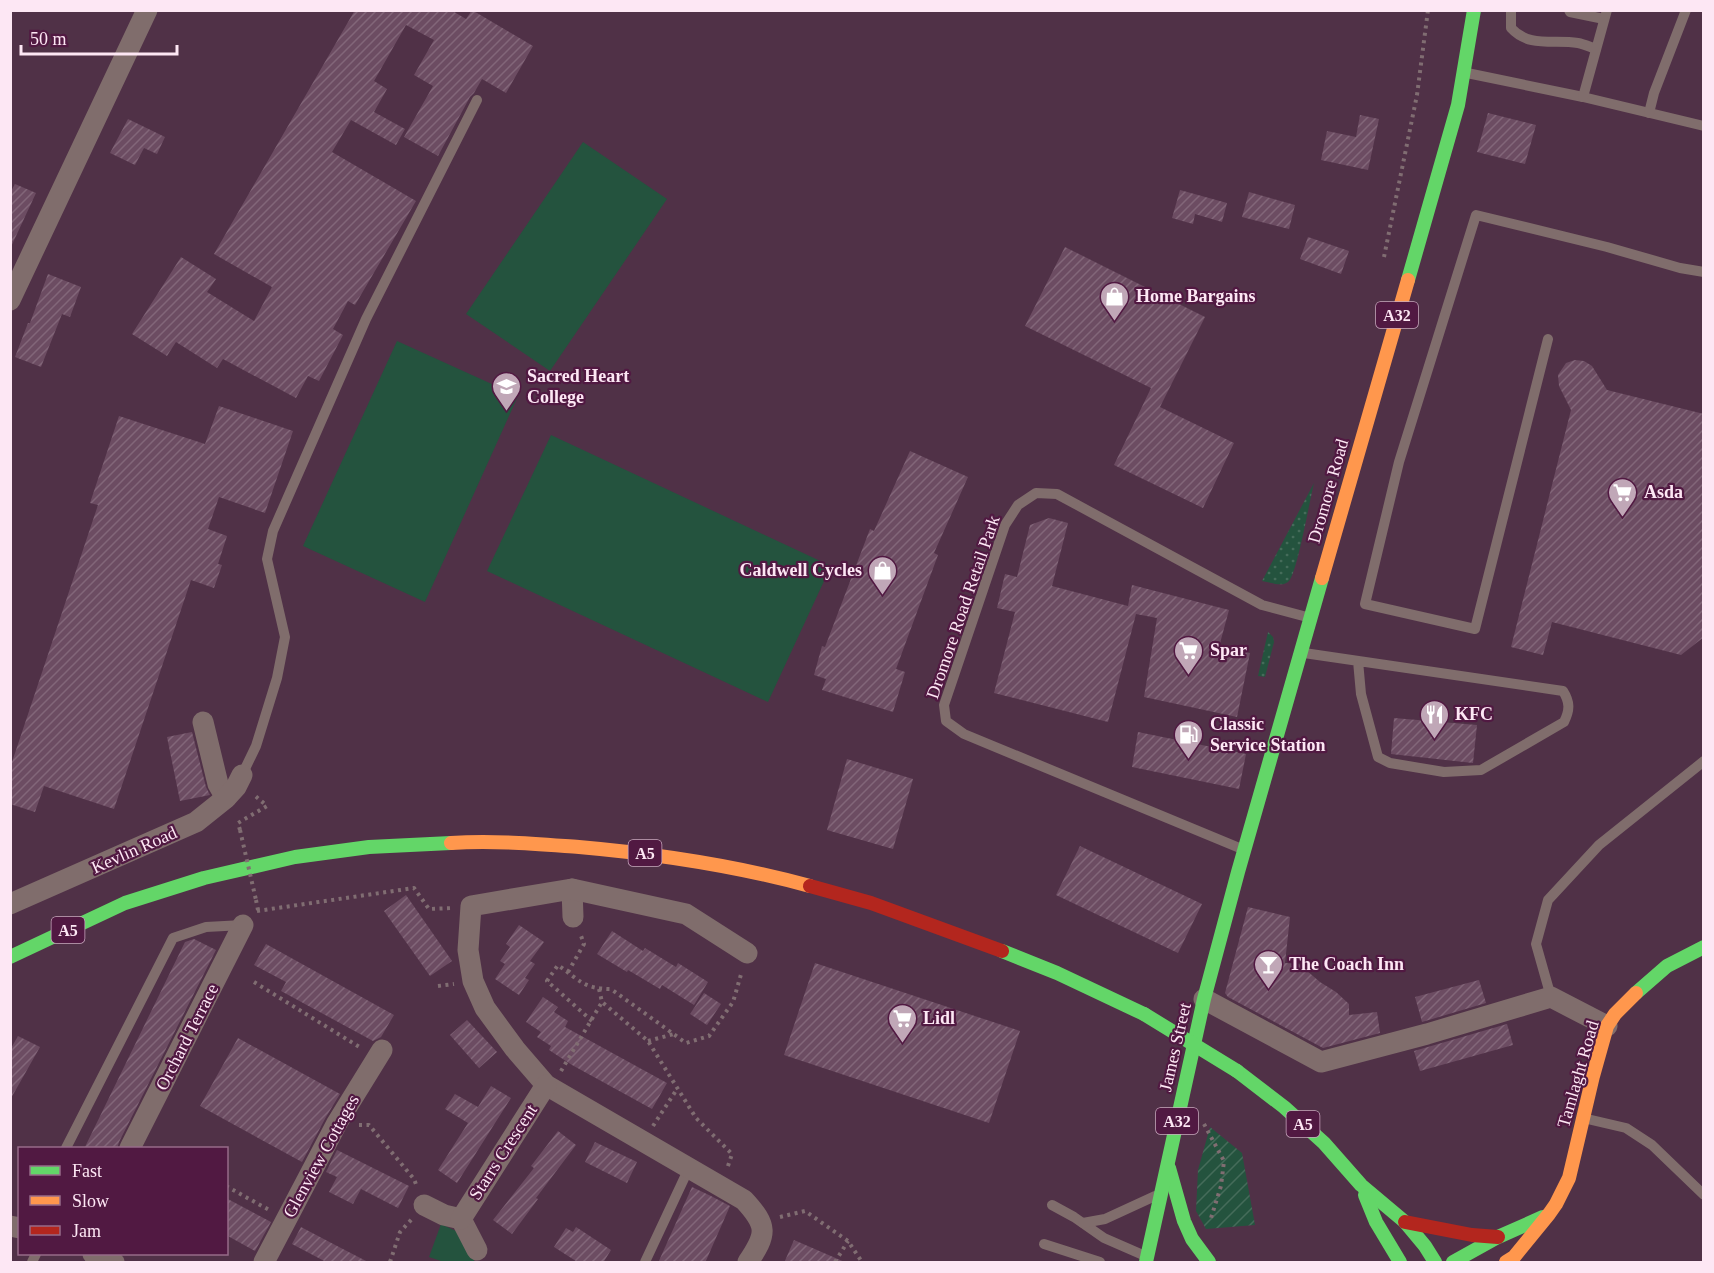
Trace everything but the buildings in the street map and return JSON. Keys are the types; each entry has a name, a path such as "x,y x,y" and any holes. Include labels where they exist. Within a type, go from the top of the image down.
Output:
{"main road":[{"name":"Dromore Road","path":"1206,990 1458,105 1474,10"},
{"name":"A5","path":"10,957 125,903 204,878 295,857 369,847 461,842 541,844 637,852 697,860 795,882 871,903 1058,973 1144,1014 1237,1071 1284,1107 1324,1143 1360,1185 1405,1222 1425,1246 1435,1263"},
{"name":"Tamlaght Road","path":"1506,1263 1514,1257 1549,1214 1569,1178 1607,1026 1615,1014 1641,987 1667,966 1704,947"},
{"name":"James Street","path":"1150,1260 1161,1194 1206,990"},
{"path":"1168,1163 1184,1221 1192,1239 1209,1263"},
{"name":"A5","path":"1360,1185 1376,1222 1400,1263"},
{"path":"1453,1263 1498,1237 1549,1214"},
{"path":"1376,1222 1377,1251"},
{"path":"1405,1222 1472,1235 1498,1237"}],"street":[{"path":"10,300 147,10"},
{"path":"203,722 218,784 235,787"},
{"name":"Kevlin Road","path":"10,904 196,822 235,787"},
{"path":"572,889 573,917"},
{"path":"747,953 686,914 572,889 471,906 468,950 473,981 485,1008 515,1049 546,1085 744,1200 761,1221 762,1241 748,1263"},
{"name":"Orchard Terrace","path":"131,1147 243,925"},
{"path":"1206,990 1245,1021 1321,1062 1427,1034 1551,997 1607,1026"},
{"name":"Glenview Cottages","path":"269,1259 286,1219 338,1123 379,1054"},
{"name":"Starrs Crescent","path":"477,1250 452,1217 546,1085"},
{"path":"424,1205 452,1217"},
{"path":"95,1255 114,1263"}],"lane":[{"path":"1511,10 1511,28 1519,36 1534,40 1577,43 1596,49"},
{"path":"1569,10 1570,12 1606,15 1583,97"},
{"path":"1649,113 1657,84 1686,10"},
{"path":"1464,72 1704,126"},
{"path":"235,787 256,746 285,637 267,559 273,531 366,318 477,100"},
{"path":"1548,339 1475,629 1365,604 1399,462 1476,215 1607,247 1680,268 1704,272"},
{"name":"Dromore Road Retail Park","path":"1244,850 964,734 946,721 944,705 1005,525 1018,505 1036,493 1057,494 1262,605 1311,618"},
{"path":"1301,653 1358,661 1563,691 1570,711 1564,722 1481,770 1444,772 1390,763 1378,757 1361,694 1358,661"},
{"path":"1551,997 1536,944 1548,900 1599,845 1704,761"},
{"path":"67,1147 173,938 206,927 243,925"},
{"path":"1583,1118 1626,1128 1652,1145 1704,1195"},
{"path":"645,1263 689,1168"},
{"path":"1083,1223 1105,1219 1161,1194"},
{"path":"1052,1205 1104,1238 1150,1260"},
{"path":"1044,1244 1100,1263"}],"path":[{"path":"1384,257 1417,95 1428,10"},
{"path":"235,787 252,793 267,806 238,823 258,911 414,888 429,909 471,906"},
{"path":"568,972 584,944 573,917"},
{"path":"592,1021 547,981 558,965 582,984 599,989 611,989 686,1043 709,1036 733,1002 747,953"},
{"path":"254,982 379,1054"},
{"path":"599,989 602,1002 648,1041 696,1118 732,1154 720,1187"},
{"path":"565,1064 602,1002"},
{"path":"648,1041 674,1034"},
{"path":"643,1142 677,1089"},
{"path":"1192,1239 1202,1235 1209,1224 1221,1186 1224,1161 1201,1119"},
{"path":"338,1123 369,1125 414,1179 424,1205 400,1232 390,1263"},
{"path":"228,1187 286,1219"},
{"path":"761,1221 806,1211 848,1241 862,1263"},
{"path":"835,1263 848,1241"}],"green space":[{"path":"583,142 667,199 550,371 466,314"},
{"path":"397,341 518,396 425,602 303,546"},
{"path":"551,435 831,566 768,702 487,571"},
{"path":"1314,483 1299,551 1289,581 1276,584 1262,581"},
{"path":"1268,632 1274,642 1265,677 1258,676"},
{"path":"1210,1127 1242,1153 1255,1225 1206,1229 1196,1211 1198,1170"},
{"path":"441,1224 456,1231 474,1253 474,1262 444,1262 429,1257"}],"traffic: fast":[{"path":"1408,280 1458,105 1474,10"},
{"path":"1146,1262 1204,999 1322,578"},
{"path":"10,957 125,903 204,878 295,857 369,847 451,843"},
{"path":"1636,993 1667,966 1704,947"},
{"path":"1002,951 1057,973 1144,1014"},
{"path":"1144,1014 1237,1071"},
{"path":"1237,1071 1284,1107 1324,1143 1361,1185 1405,1222 1435,1262"},
{"path":"1169,1168 1184,1221 1192,1239 1209,1262"},
{"path":"1365,1195 1376,1222 1400,1262"},
{"path":"1453,1262 1498,1237 1543,1217"}],"traffic: slow":[{"path":"1322,578 1408,280"},
{"path":"451,843 515,843 638,853 724,866 810,886"},
{"path":"1506,1262 1514,1257 1549,1214 1569,1178 1607,1026 1615,1014 1636,993"}],"traffic: jam":[{"path":"810,886 871,903 1002,951"},
{"path":"1405,1222 1472,1235 1498,1237"}],"place":[{"name":"Home Bargains","path":"1115,322"},
{"name":"Sacred Heart College","path":"506,412"},
{"name":"Asda","path":"1623,518"},
{"name":"Caldwell Cycles","path":"883,596"},
{"name":"Spar","path":"1189,676"},
{"name":"KFC","path":"1434,740"},
{"name":"Classic Service Station","path":"1189,760"},
{"name":"The Coach Inn","path":"1268,990"},
{"name":"Lidl","path":"902,1044"}]}
